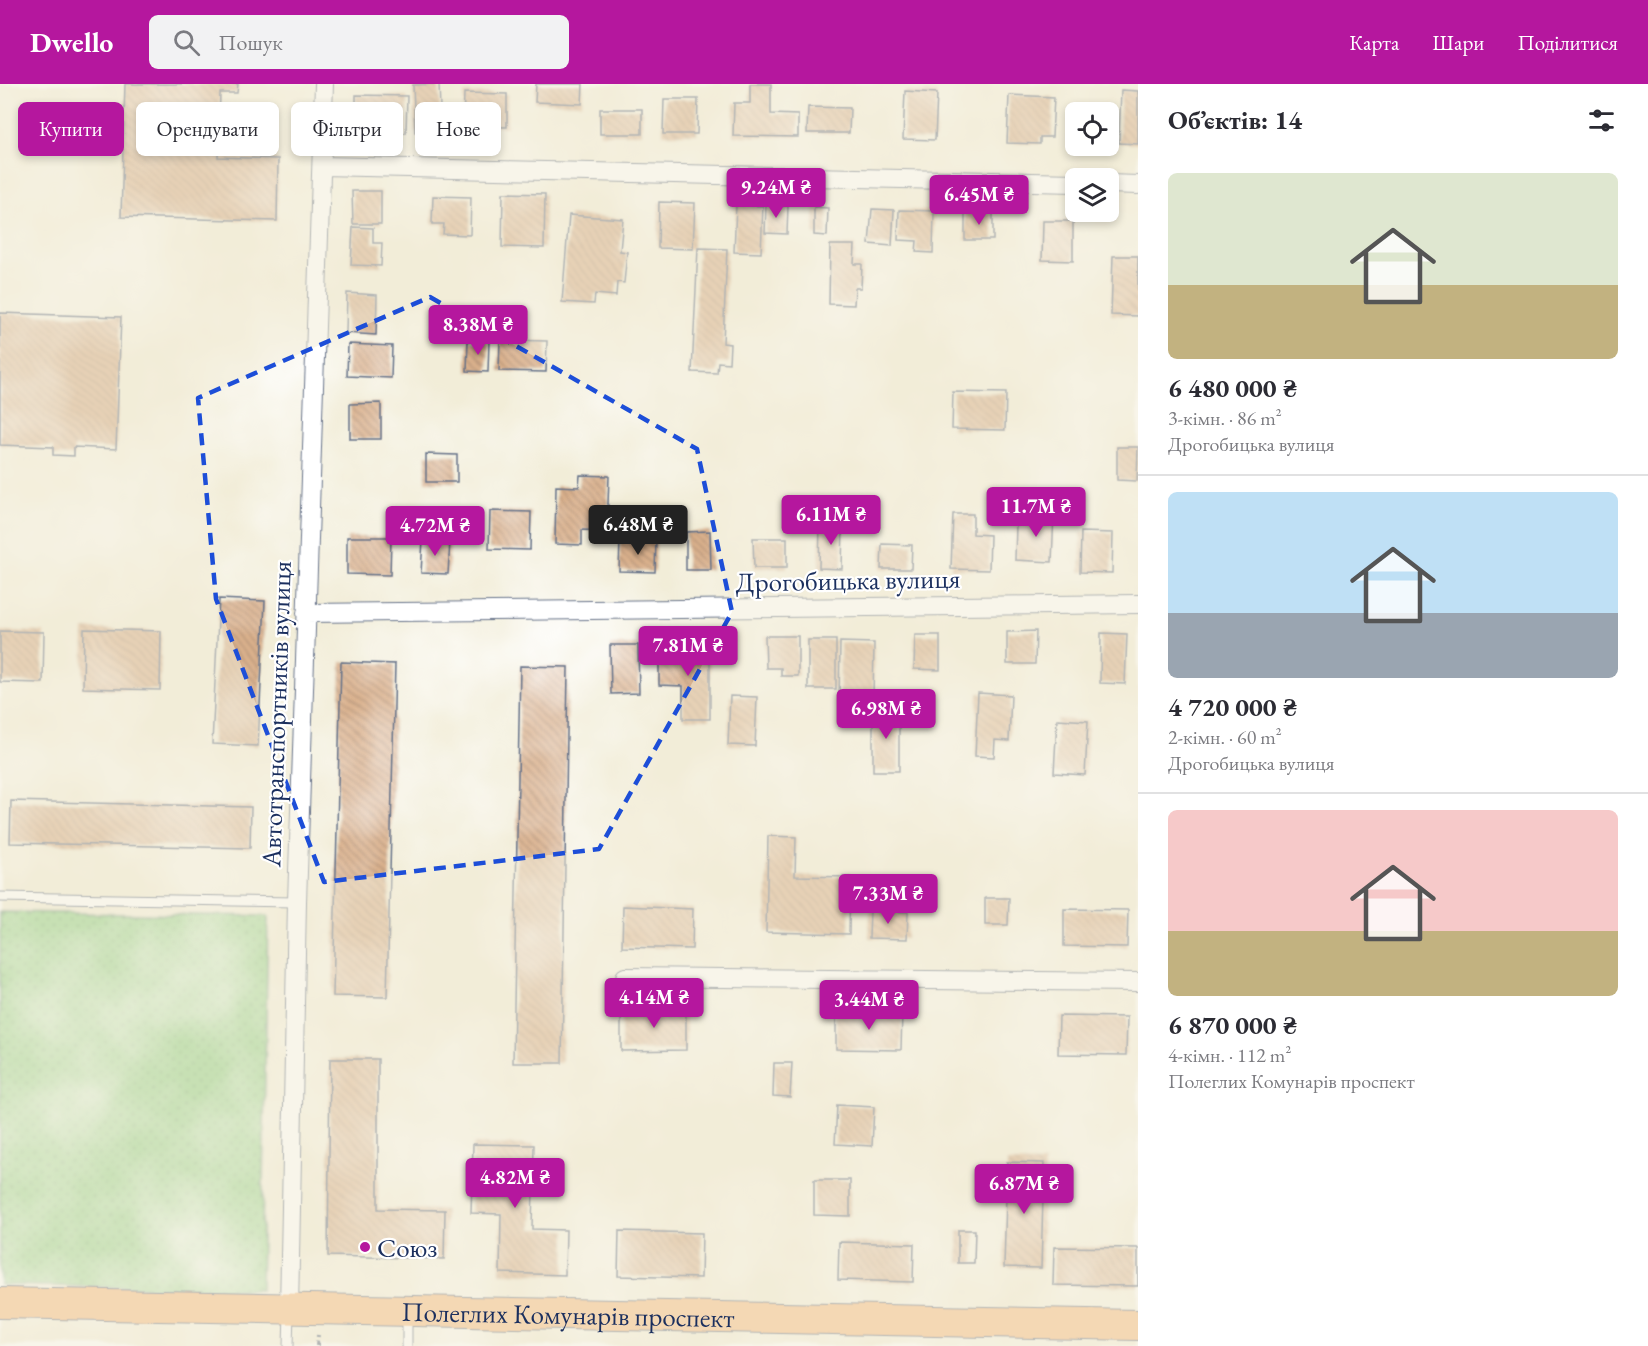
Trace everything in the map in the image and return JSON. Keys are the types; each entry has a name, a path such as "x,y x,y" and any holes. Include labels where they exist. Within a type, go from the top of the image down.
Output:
{"main road":[{"name":"Полеглих Комунарів проспект","path":"0,1303 407,1309 1138,1325"}],"street":[{"name":"Автотранспортників вулиця","path":"290,1309 297,902 324,84"},
{"path":"322,166 1065,183"},
{"path":"1119,184 1138,185"},
{"name":"Дрогобицька вулиця","path":"306,613 1138,604"},
{"path":"625,977 1138,982"}],"lane":[{"path":"0,897 297,902"},
{"name":"Автотранспортників вулиця","path":"288,1346 290,1309"},
{"path":"406,1346 407,1309"}],"highlighted area":[{"path":"430,297 697,449 732,612 599,849 324,882 216,599 198,398"}],"green space":[{"path":"0,912 268,916 261,1290 0,1285"}],"building":[{"path":"125,84 238,84 237,93 220,93 220,102 136,102 136,156 278,159 277,221 121,217"},
{"path":"439,84 440,102 415,102 415,132 413,85"},
{"path":"536,84 583,84 582,104 535,102"},
{"path":"750,84 771,84 771,114 798,115 798,137 733,136 734,103 750,103"},
{"path":"1121,90 1138,91 1138,144 1119,143"},
{"path":"905,91 937,93 935,140 903,139"},
{"path":"464,93 507,94 507,127 501,127 501,102 464,102"},
{"path":"356,95 407,96 406,133 403,133 403,102 356,102"},
{"path":"1009,95 1054,97 1052,137 1040,137 1040,144 1007,143"},
{"path":"664,99 698,99 697,134 663,134"},
{"path":"808,107 850,108 849,133 807,133"},
{"path":"600,109 642,109 642,134 600,134"},
{"path":"352,191 381,191 381,224 353,224"},
{"path":"503,193 545,194 544,248 502,247"},
{"path":"433,196 471,197 470,235 443,234 444,224 432,224"},
{"path":"659,202 695,203 693,249 658,248"},
{"path":"736,205 763,206 761,253 734,252"},
{"path":"766,205 788,206 787,234 765,233"},
{"path":"814,207 828,208 827,236 814,235"},
{"path":"872,209 894,210 892,246 869,244"},
{"path":"899,210 934,211 933,253 916,252 917,241 898,240"},
{"path":"965,213 993,213 993,240 965,240"},
{"path":"569,215 623,219 620,251 627,252 624,283 617,282 616,296 595,294 594,304 562,302"},
{"path":"1043,221 1073,222 1073,261 1042,260"},
{"path":"353,227 373,228 373,243 382,243 381,266 351,265"},
{"path":"830,245 855,245 854,264 862,264 861,288 855,288 854,305 829,304"},
{"path":"698,248 727,249 723,343 730,344 729,363 718,362 717,373 692,372"},
{"path":"1113,256 1138,256 1138,316 1111,315"},
{"path":"347,293 377,295 376,335 346,333"},
{"path":"0,313 121,317 116,449 74,447 74,456 53,455 53,447 0,445"},
{"path":"500,340 547,341 546,372 499,371"},
{"path":"468,341 489,341 488,372 467,371"},
{"path":"348,344 392,346 391,378 347,376"},
{"path":"953,392 1006,393 1005,430 952,429"},
{"path":"381,403 381,439 350,439 350,404"},
{"path":"1117,447 1138,447 1137,481 1117,480"},
{"path":"426,454 457,455 457,482 426,482"},
{"path":"580,475 609,476 607,531 582,530 582,545 555,544 556,486 579,487"},
{"path":"490,511 531,512 530,550 489,549"},
{"path":"1031,511 1054,512 1052,562 1015,560 1016,525 1030,525"},
{"path":"953,514 973,514 973,534 990,535 989,570 951,569"},
{"path":"820,524 843,525 842,569 819,568"},
{"path":"710,531 711,570 686,570 686,532"},
{"path":"1081,532 1113,533 1112,573 1080,572"},
{"path":"347,537 391,537 390,575 347,574"},
{"path":"753,538 787,538 787,568 754,568"},
{"path":"423,539 450,541 448,574 421,573"},
{"path":"620,539 656,540 655,572 619,571"},
{"path":"882,544 912,545 911,569 881,569"},
{"path":"219,599 265,601 258,746 212,744"},
{"path":"84,629 161,631 160,690 83,688"},
{"path":"0,631 44,632 43,683 0,682"},
{"path":"1036,631 1035,664 1007,664 1007,632"},
{"path":"1101,633 1127,634 1125,684 1100,683"},
{"path":"915,635 940,635 940,670 914,669"},
{"path":"765,636 798,636 798,676 781,676 781,668 766,668"},
{"path":"808,640 836,640 836,689 808,689"},
{"path":"840,642 874,643 873,699 839,699"},
{"path":"610,645 638,645 639,693 611,694"},
{"path":"659,645 710,645 710,719 683,719 683,686 659,685"},
{"path":"341,662 395,664 387,997 333,996"},
{"path":"520,666 568,667 562,1063 513,1063"},
{"path":"978,693 1011,695 1009,741 995,740 994,757 975,756"},
{"path":"730,696 757,697 755,746 728,745"},
{"path":"873,709 899,709 899,771 873,771"},
{"path":"1057,719 1088,721 1085,775 1054,773"},
{"path":"11,801 251,807 250,848 10,843"},
{"path":"768,836 796,837 795,876 850,877 849,934 766,932"},
{"path":"985,898 1009,898 1008,925 985,925"},
{"path":"623,906 693,909 692,949 622,947"},
{"path":"1064,909 1128,910 1127,947 1064,946"},
{"path":"870,911 908,912 907,939 869,938"},
{"path":"686,1008 686,1050 621,1051 621,1009"},
{"path":"836,1011 902,1013 901,1050 836,1049"},
{"path":"1059,1016 1127,1017 1126,1055 1058,1054"},
{"path":"330,1059 378,1059 378,1209 445,1210 444,1259 328,1256"},
{"path":"774,1063 792,1063 790,1097 773,1096"},
{"path":"837,1105 874,1107 872,1146 835,1144"},
{"path":"473,1144 534,1145 532,1229 566,1230 565,1275 500,1273 501,1214 471,1213"},
{"path":"1007,1162 1044,1163 1041,1268 1004,1267"},
{"path":"814,1180 850,1180 850,1216 814,1215"},
{"path":"958,1230 975,1230 974,1263 958,1263"},
{"path":"619,1231 702,1233 701,1278 618,1276"},
{"path":"839,1242 914,1244 913,1282 838,1280"},
{"path":"1054,1247 1138,1248 1138,1286 1053,1285"}],"place":[{"name":"Союз","path":"365,1247"}]}
